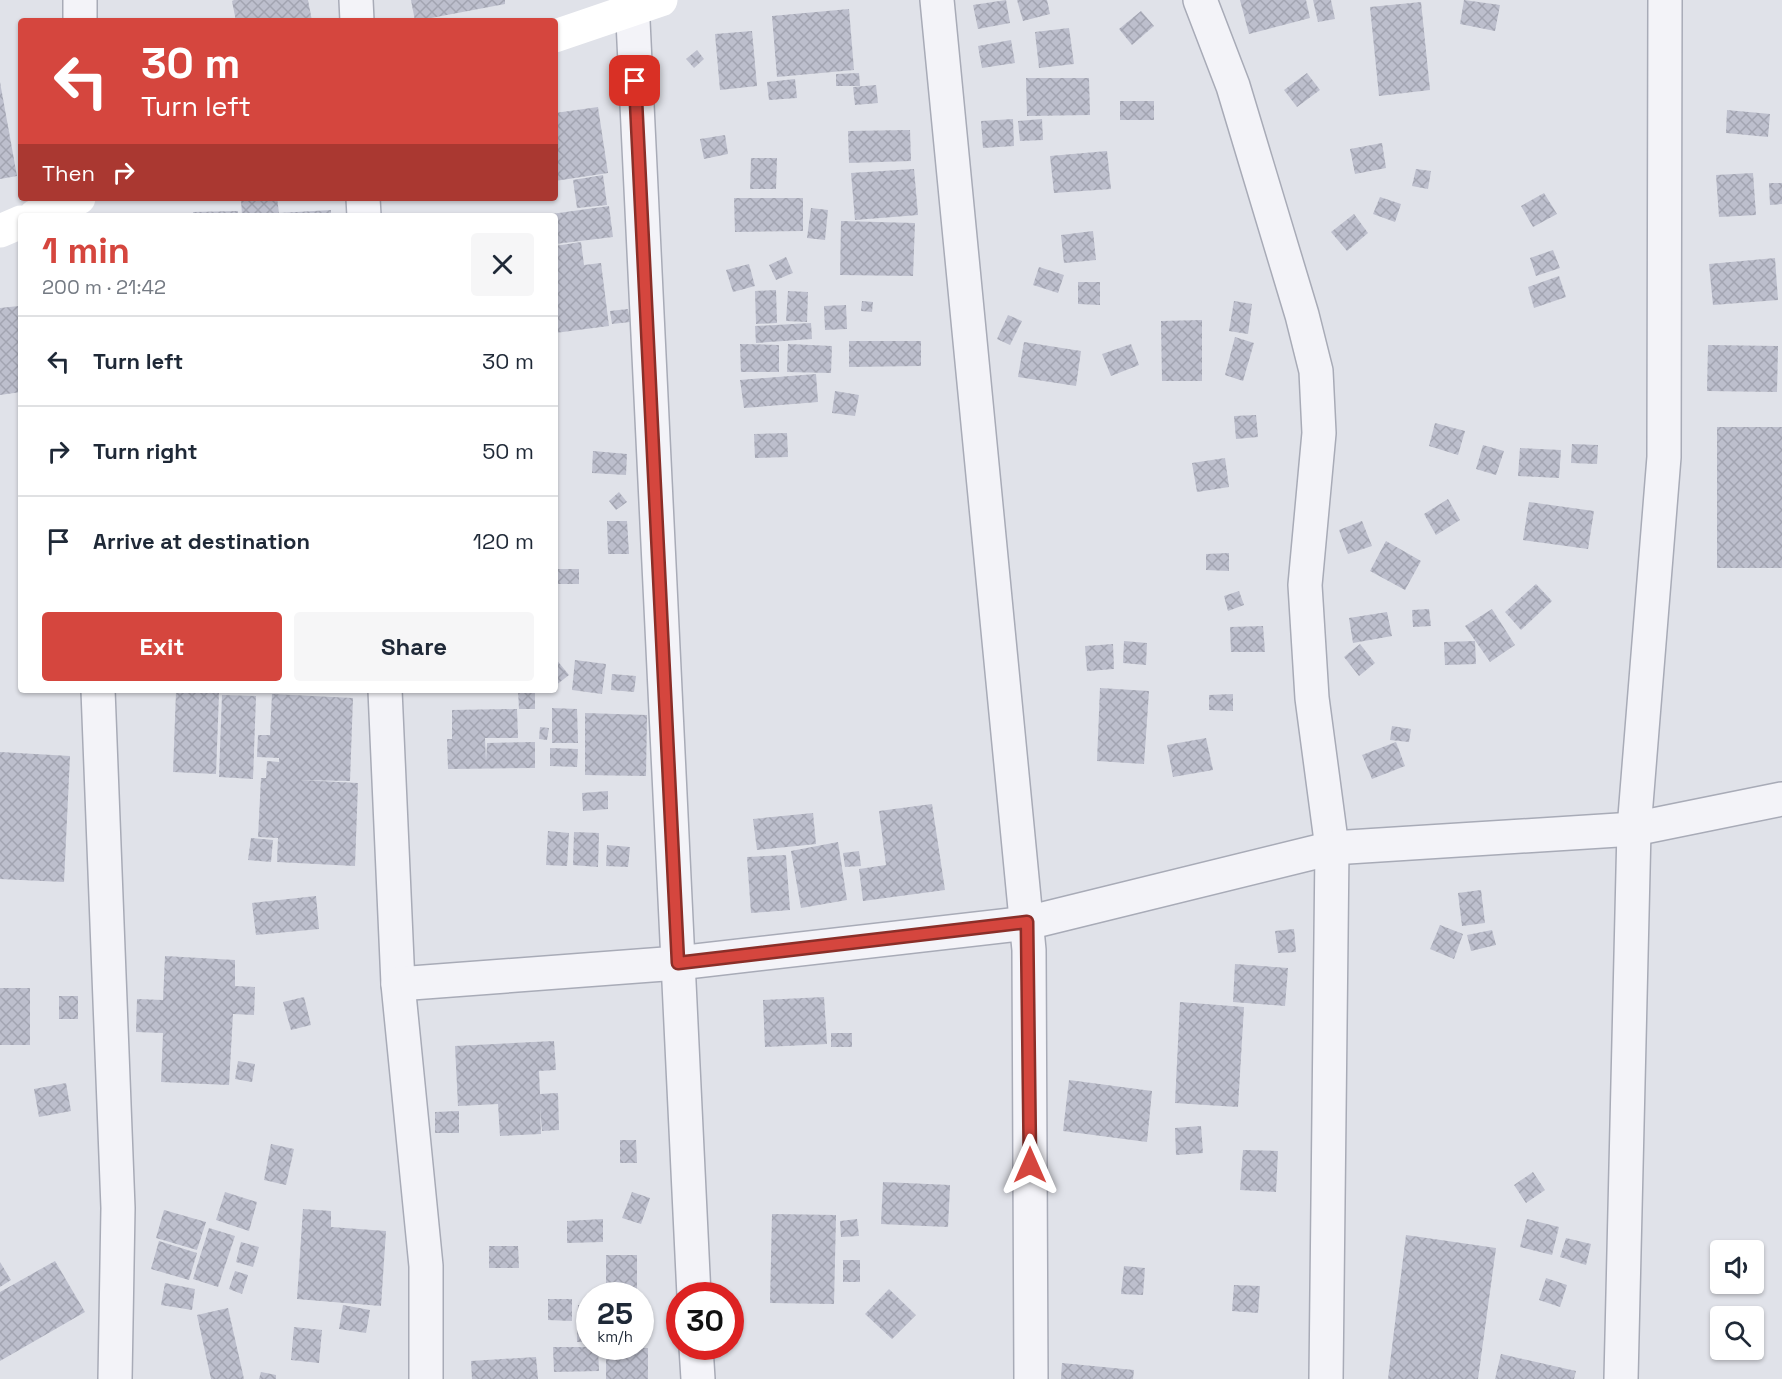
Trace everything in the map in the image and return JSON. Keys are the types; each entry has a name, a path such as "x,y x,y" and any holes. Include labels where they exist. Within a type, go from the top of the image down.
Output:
{"street":[{"path":"80,0 80,18"},
{"path":"356,0 357,18"},
{"path":"937,0 1027,922 1031,1379"},
{"path":"1200,0 1233,86 1302,315 1316,372 1320,433 1305,585 1312,698 1332,848 1326,1379"},
{"path":"1621,1379 1634,829 1664,457 1665,0"},
{"path":"558,35 642,3 678,963 693,1282"},
{"path":"42,213 72,201"},
{"path":"0,231 18,223"},
{"path":"98,693 118,1208 115,1379"},
{"path":"385,693 398,984 426,1266 426,1379"},
{"path":"398,984 678,963 1027,922 1332,848 1634,829 1782,799"},
{"path":"697,1360 698,1379"}],"building":[{"path":"308,0 311,18 235,18 232,1"},
{"path":"411,0 505,0 505,4 431,18 414,18"},
{"path":"1006,0 1010,23 978,29 973,5"},
{"path":"1017,0 1047,0 1050,14 1023,21"},
{"path":"1240,0 1306,0 1310,18 1249,34"},
{"path":"1313,0 1331,0 1335,19 1318,22"},
{"path":"1464,0 1500,5 1495,31 1460,24"},
{"path":"1421,2 1430,90 1379,96 1370,7"},
{"path":"849,9 854,70 777,77 772,16"},
{"path":"1141,11 1154,26 1132,45 1119,29"},
{"path":"1069,28 1074,64 1039,68 1035,32"},
{"path":"752,31 757,86 720,90 715,34"},
{"path":"1011,40 1015,63 982,68 978,46"},
{"path":"697,50 704,59 694,68 686,59"},
{"path":"859,73 860,86 836,86 836,74"},
{"path":"1307,73 1320,90 1297,107 1284,90"},
{"path":"1026,78 1089,78 1090,115 1027,116"},
{"path":"795,79 797,98 769,100 767,82"},
{"path":"0,82 17,176 0,179"},
{"path":"876,85 878,103 855,105 853,87"},
{"path":"1120,101 1154,101 1154,120 1120,120"},
{"path":"598,107 608,173 558,181 558,113"},
{"path":"1727,110 1770,114 1768,137 1726,133"},
{"path":"1013,119 1014,146 983,148 981,121"},
{"path":"1042,119 1043,140 1020,141 1018,121"},
{"path":"910,130 911,161 849,163 848,131"},
{"path":"725,135 728,154 704,159 700,139"},
{"path":"1382,143 1386,168 1355,174 1350,149"},
{"path":"1107,151 1111,189 1054,193 1050,156"},
{"path":"751,158 777,158 776,189 750,189"},
{"path":"914,169 918,215 855,220 851,173"},
{"path":"1416,169 1431,171 1428,189 1412,186"},
{"path":"1753,173 1756,215 1719,217 1716,175"},
{"path":"603,175 607,205 577,208 573,180"},
{"path":"1769,183 1782,183 1782,204 1770,205"},
{"path":"1544,193 1557,214 1533,227 1521,206"},
{"path":"1380,197 1401,204 1395,222 1373,214"},
{"path":"734,198 803,198 803,231 735,232"},
{"path":"241,201 277,201 279,213 242,213"},
{"path":"609,206 613,237 558,244 558,213"},
{"path":"811,208 828,210 825,240 807,238"},
{"path":"331,210 331,213 279,213"},
{"path":"238,211 238,213 193,213"},
{"path":"1354,214 1368,233 1347,251 1331,232"},
{"path":"841,221 915,223 913,276 840,275"},
{"path":"1093,231 1096,260 1064,263 1061,235"},
{"path":"581,242 584,265 601,263 609,326 558,333 558,246"},
{"path":"1553,250 1560,268 1536,276 1530,258"},
{"path":"786,257 793,273 776,280 769,265"},
{"path":"1775,258 1778,300 1713,305 1709,264"},
{"path":"749,264 755,286 733,292 726,270"},
{"path":"1039,267 1064,275 1058,293 1033,285"},
{"path":"1559,276 1566,297 1534,308 1528,287"},
{"path":"1078,282 1100,282 1100,305 1078,304"},
{"path":"776,290 777,323 756,324 755,291"},
{"path":"788,291 808,292 807,322 786,321"},
{"path":"862,301 873,302 872,312 861,311"},
{"path":"1234,301 1252,304 1248,334 1229,331"},
{"path":"846,305 847,329 825,330 824,306"},
{"path":"18,306 18,392 0,395 0,308"},
{"path":"628,309 630,322 612,324 610,311"},
{"path":"1008,315 1022,321 1010,345 997,339"},
{"path":"1202,320 1202,381 1162,381 1161,321"},
{"path":"811,323 812,339 756,343 755,326"},
{"path":"1235,337 1254,343 1243,381 1225,375"},
{"path":"849,341 921,341 921,366 849,367"},
{"path":"1024,342 1081,351 1076,386 1018,377"},
{"path":"740,344 779,345 779,372 741,372"},
{"path":"788,344 832,346 831,373 787,372"},
{"path":"1131,344 1139,365 1111,376 1102,354"},
{"path":"1708,345 1778,346 1777,392 1707,391"},
{"path":"816,374 818,402 744,408 740,380"},
{"path":"835,391 859,395 855,416 832,413"},
{"path":"1256,415 1258,437 1236,439 1234,416"},
{"path":"1435,423 1465,431 1458,455 1429,446"},
{"path":"1717,427 1782,427 1782,568 1717,568"},
{"path":"787,433 788,457 755,458 754,434"},
{"path":"1572,444 1598,445 1597,464 1571,463"},
{"path":"1483,445 1504,451 1496,475 1476,469"},
{"path":"1520,448 1561,450 1559,478 1518,476"},
{"path":"593,451 627,454 626,475 592,473"},
{"path":"1225,458 1229,487 1197,492 1192,463"},
{"path":"619,492 627,502 616,510 609,501"},
{"path":"1448,499 1460,520 1436,535 1424,514"},
{"path":"1529,502 1594,511 1588,549 1523,540"},
{"path":"607,521 627,521 629,554 608,554"},
{"path":"1362,521 1372,546 1348,554 1339,530"},
{"path":"1386,541 1421,561 1405,590 1370,571"},
{"path":"1229,553 1229,571 1206,570 1206,554"},
{"path":"558,569 579,569 579,584 558,584"},
{"path":"1536,584 1552,601 1521,630 1505,612"},
{"path":"1239,591 1244,605 1228,611 1224,596"},
{"path":"1429,609 1431,626 1413,627 1412,610"},
{"path":"1492,609 1515,645 1490,662 1465,626"},
{"path":"1387,612 1392,636 1353,643 1349,618"},
{"path":"1263,626 1265,652 1231,652 1230,627"},
{"path":"1124,641 1147,643 1146,665 1123,663"},
{"path":"1475,641 1476,664 1445,665 1444,642"},
{"path":"1113,644 1114,669 1087,671 1085,646"},
{"path":"1360,644 1375,663 1359,676 1344,657"},
{"path":"575,660 606,664 602,694 572,690"},
{"path":"558,662 569,675 558,684"},
{"path":"612,674 636,676 634,692 611,690"},
{"path":"1100,688 1149,691 1144,764 1097,761"},
{"path":"176,693 219,693 216,774 173,772"},
{"path":"518,693 535,693 535,709 519,709"},
{"path":"272,694 353,698 350,781 299,780 358,783 355,866 277,862 278,838 258,837 261,778 266,778 267,761 279,762 279,758 257,757 258,735 270,735"},
{"path":"1233,694 1233,711 1209,710 1209,695"},
{"path":"222,695 256,696 253,779 219,777"},
{"path":"552,708 577,709 578,743 552,743"},
{"path":"517,709 518,738 485,738 486,762 487,743 535,742 535,768 448,769 447,739 452,739 452,710"},
{"path":"585,713 647,715 646,776 585,775"},
{"path":"1392,726 1411,729 1409,742 1390,740"},
{"path":"540,727 549,728 547,740 539,739"},
{"path":"1206,738 1213,770 1173,777 1167,745"},
{"path":"1396,742 1405,766 1372,779 1362,755"},
{"path":"550,748 578,749 577,767 550,766"},
{"path":"0,752 70,756 64,882 0,879"},
{"path":"608,791 608,809 583,811 582,793"},
{"path":"932,804 945,890 863,901 859,869 886,865 879,811"},
{"path":"813,813 816,844 757,850 753,819"},
{"path":"548,831 569,833 567,866 546,865"},
{"path":"574,832 599,833 598,867 573,865"},
{"path":"251,838 273,840 271,862 248,860"},
{"path":"838,842 847,900 801,908 791,851"},
{"path":"607,845 630,847 628,867 606,866"},
{"path":"859,851 861,866 845,867 843,853"},
{"path":"786,855 790,910 751,913 747,857"},
{"path":"1481,890 1485,923 1462,926 1458,893"},
{"path":"316,896 319,929 256,935 252,903"},
{"path":"1440,925 1463,934 1454,959 1430,949"},
{"path":"1294,929 1296,952 1278,953 1275,931"},
{"path":"1492,930 1496,945 1471,951 1467,935"},
{"path":"165,956 235,960 235,986 255,987 254,1015 233,1014 229,1085 161,1082 163,1033 136,1032 137,999 163,1000"},
{"path":"1235,964 1288,968 1285,1006 1233,1002"},
{"path":"0,988 30,988 30,1045 0,1045"},
{"path":"59,996 78,996 78,1019 59,1019"},
{"path":"304,997 311,1025 291,1030 283,1002"},
{"path":"824,997 827,1044 765,1047 763,1000"},
{"path":"1180,1002 1244,1007 1238,1107 1175,1103"},
{"path":"831,1033 852,1033 852,1047 831,1047"},
{"path":"554,1041 556,1070 539,1071 540,1094 558,1093 559,1130 542,1131 540,1108 541,1134 500,1136 498,1104 458,1106 455,1046"},
{"path":"238,1061 255,1064 252,1082 235,1079"},
{"path":"1069,1080 1152,1091 1147,1142 1063,1131"},
{"path":"66,1083 71,1111 39,1117 34,1089"},
{"path":"459,1111 459,1133 435,1133 435,1112"},
{"path":"1201,1126 1203,1153 1176,1155 1175,1128"},
{"path":"620,1140 636,1140 637,1163 620,1163"},
{"path":"271,1144 294,1149 286,1185 264,1180"},
{"path":"1243,1150 1278,1151 1276,1192 1240,1190"},
{"path":"1533,1172 1545,1190 1526,1203 1514,1185"},
{"path":"883,1182 950,1185 948,1227 881,1224"},
{"path":"225,1192 257,1202 249,1231 216,1220"},
{"path":"632,1192 650,1198 641,1224 622,1218"},
{"path":"303,1209 331,1211 331,1227 386,1231 381,1306 297,1299"},
{"path":"164,1210 206,1222 197,1250 156,1238"},
{"path":"772,1214 836,1215 834,1304 770,1303"},
{"path":"603,1219 603,1242 567,1243 567,1221"},
{"path":"857,1219 859,1236 841,1237 840,1221"},
{"path":"1527,1219 1559,1227 1552,1255 1520,1247"},
{"path":"209,1228 235,1236 218,1287 193,1279"},
{"path":"1406,1235 1496,1248 1478,1379 1388,1379"},
{"path":"1566,1238 1591,1244 1586,1265 1560,1257"},
{"path":"159,1241 197,1253 189,1280 151,1269"},
{"path":"241,1242 259,1247 253,1267 236,1262"},
{"path":"489,1246 518,1246 519,1268 489,1268"},
{"path":"606,1255 637,1255 637,1282 606,1282"},
{"path":"843,1260 860,1260 860,1282 843,1282"},
{"path":"55,1261 85,1312 0,1361 0,1292"},
{"path":"0,1262 11,1280 0,1287"},
{"path":"1124,1266 1145,1268 1143,1295 1121,1294"},
{"path":"235,1271 248,1275 242,1294 229,1289"},
{"path":"1546,1278 1567,1285 1560,1307 1539,1300"},
{"path":"165,1283 195,1289 192,1310 161,1305"},
{"path":"1234,1285 1260,1286 1258,1313 1232,1311"},
{"path":"889,1289 916,1315 892,1339 865,1314"},
{"path":"548,1299 572,1299 572,1321 548,1320"},
{"path":"343,1305 370,1310 366,1333 339,1329"},
{"path":"228,1308 244,1379 211,1379 197,1315"},
{"path":"294,1327 322,1330 319,1363 291,1360"},
{"path":"553,1347 576,1347 576,1360 599,1360 599,1371 554,1372"},
{"path":"1501,1354 1576,1371 1574,1379 1495,1379"},
{"path":"536,1357 538,1379 472,1379 471,1361"},
{"path":"606,1360 648,1360 648,1379 606,1379"},
{"path":"1062,1363 1134,1370 1133,1379 1061,1379"},
{"path":"261,1372 276,1375 276,1379 259,1379"}],"route":[{"path":"635,81 678,963 1027,922 1030,1165"}]}
